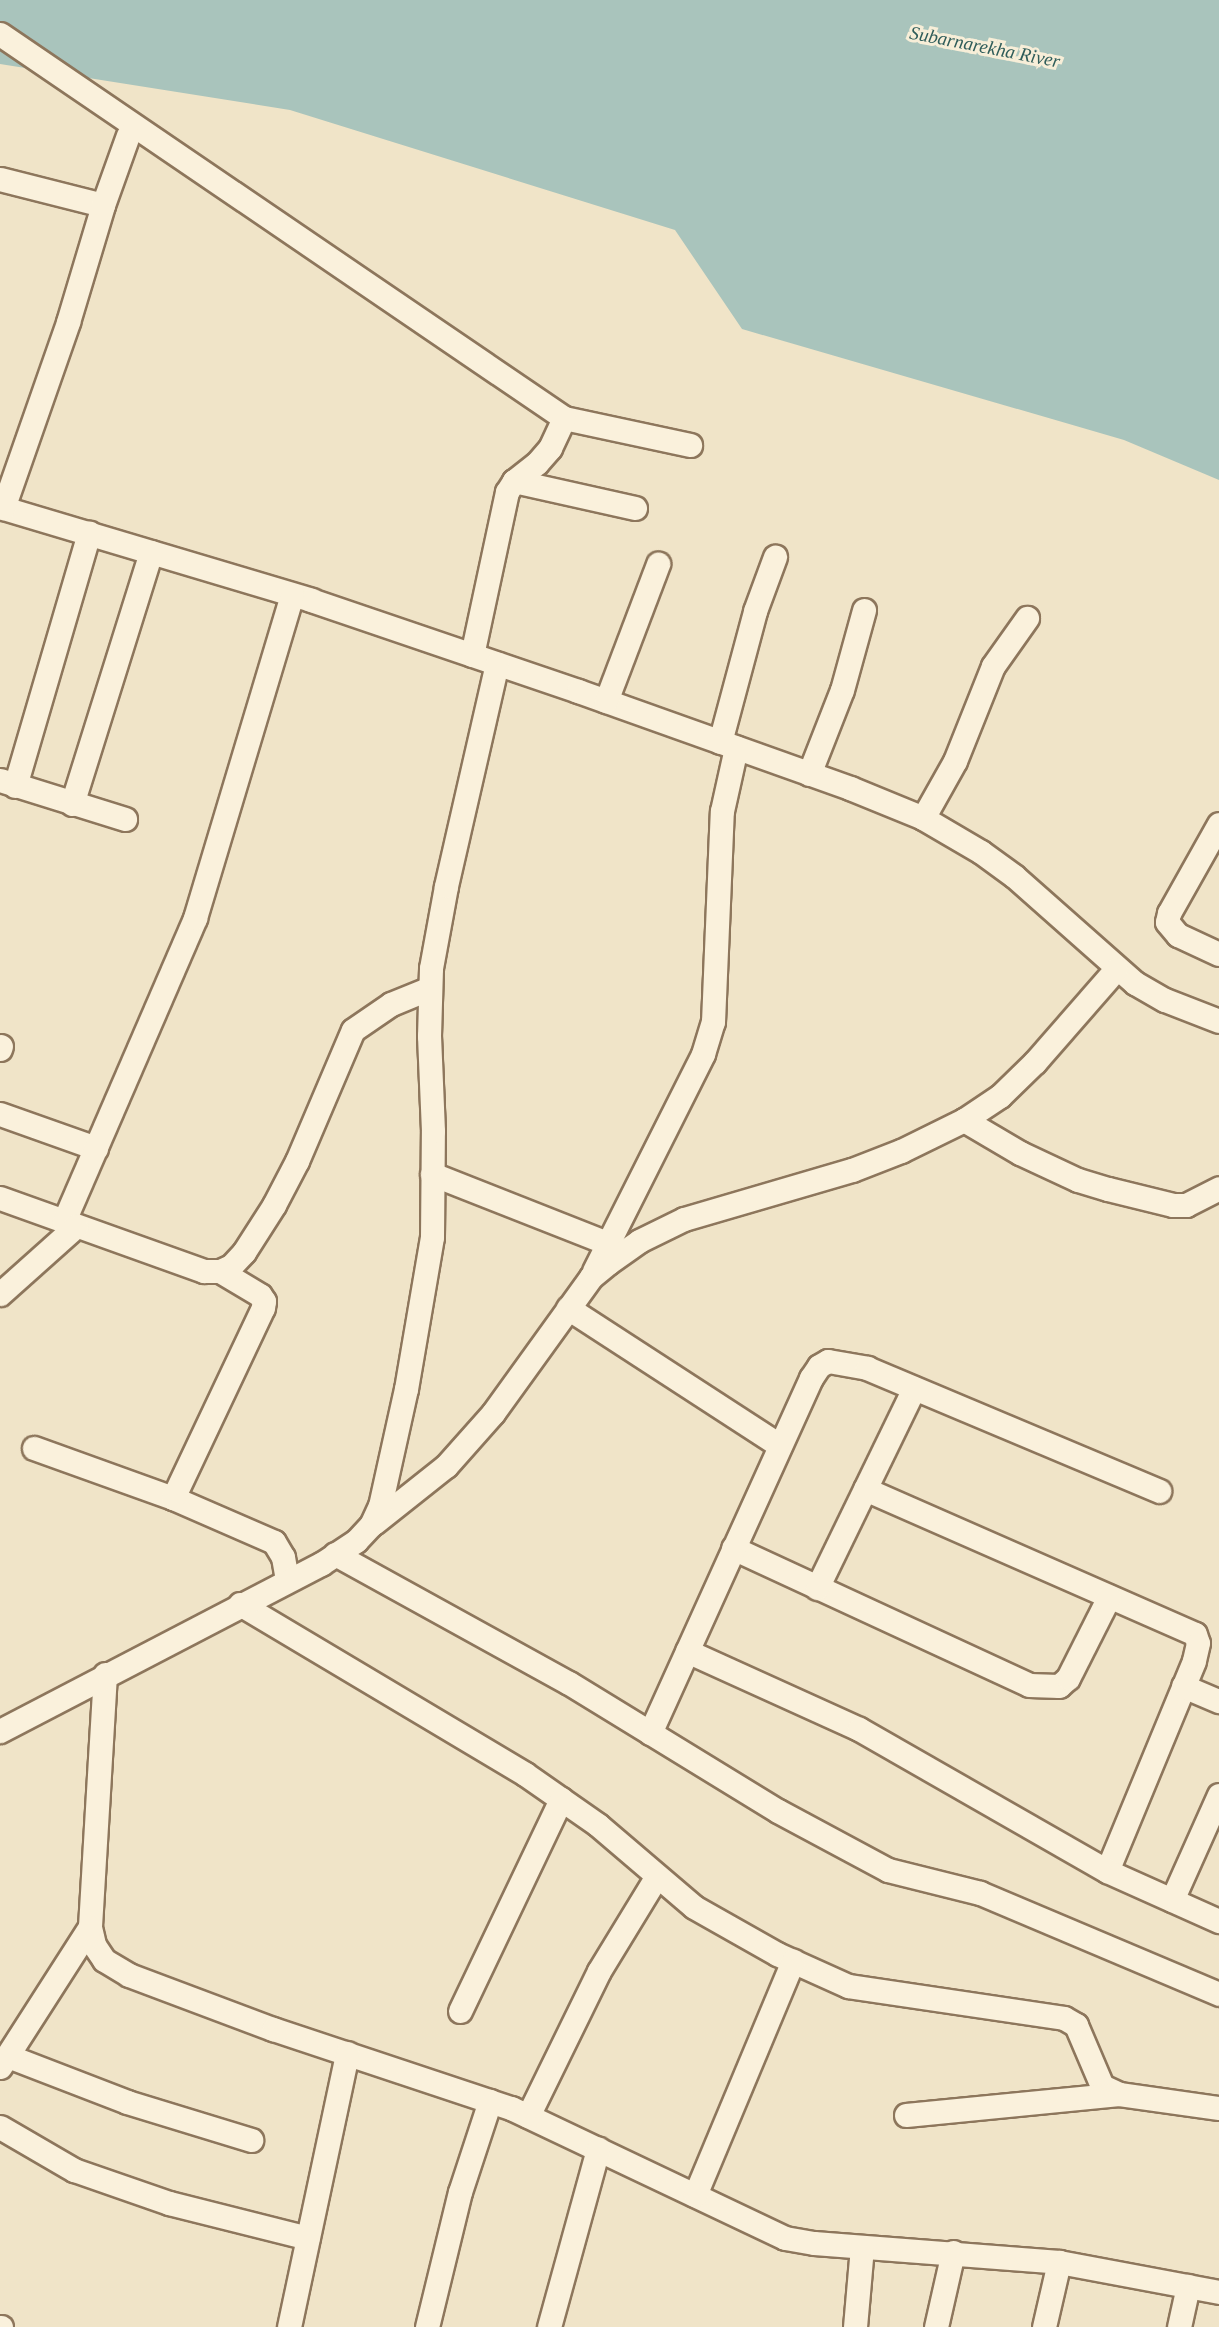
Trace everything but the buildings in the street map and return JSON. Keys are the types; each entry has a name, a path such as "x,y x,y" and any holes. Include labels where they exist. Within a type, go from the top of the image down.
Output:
{"street":[{"path":"0,34 564,418 690,445"},
{"path":"128,135 103,205 68,322 2,508 292,595 497,664 809,774 923,818 981,852 1014,876 1116,969 1165,1000 1219,1020"},
{"path":"0,179 103,205"},
{"path":"472,656 491,577 503,504 514,481 537,463 550,448 564,418"},
{"path":"514,481 635,508"},
{"path":"89,533 7,783 125,819"},
{"path":"72,804 150,552"},
{"path":"0,1731 356,1541 371,1525 446,1466 493,1413 591,1277 703,1054 713,1022 722,811 728,745 755,611 775,557"},
{"path":"606,701 658,564"},
{"path":"0,1293 70,1223 96,1147 195,918 292,595"},
{"path":"809,774 842,690 864,610"},
{"path":"923,818 955,761 993,666 1027,618"},
{"path":"371,1525 380,1506 426,1288 432,1237 430,988 446,886 497,664"},
{"path":"1219,824 1169,913 1167,922 1178,936 1219,954"},
{"path":"591,1277 639,1241 684,1219 852,1170 901,1151 964,1120 1009,1088 1116,969"},
{"path":"0,1198 204,1271 220,1271 231,1266 244,1252 274,1205 314,1127 353,1030 391,1004 430,988"},
{"path":"0,1114 96,1147"},
{"path":"964,1120 1020,1153 1078,1180 1108,1189 1174,1205 1186,1205 1219,1188"},
{"path":"432,1174 607,1243"},
{"path":"173,1498 263,1308 264,1301 260,1295 220,1271"},
{"path":"568,1308 779,1445"},
{"path":"650,1733 811,1378 819,1366 828,1361 867,1368 1159,1491"},
{"path":"817,1588 914,1388"},
{"path":"34,1448 173,1498 274,1542 283,1557 287,1580"},
{"path":"865,1489 1195,1634 1198,1643 1183,1686 1107,1871"},
{"path":"733,1548 1029,1685 1059,1686 1068,1678 1109,1597"},
{"path":"335,1554 569,1683 778,1811 888,1870 980,1894 1219,1994"},
{"path":"240,1604 525,1774 598,1825 703,1913 793,1961 848,1986 1064,2018 1076,2025 1102,2086 1119,2094"},
{"path":"687,1651 859,1728 1107,1871 1219,1921"},
{"path":"105,1674 90,1927 94,1945 104,1960 129,1975 528,2116 785,2238 862,2247 1059,2262 1219,2292"},
{"path":"1183,1686 1219,1701"},
{"path":"1171,1900 1219,1795"},
{"path":"460,2011 561,1799"},
{"path":"528,2116 599,1971 657,1876"},
{"path":"90,1927 4,2062 251,2140"},
{"path":"695,2195 793,1961"},
{"path":"289,2327 347,2053"},
{"path":"906,2115 1119,2094 1219,2108"},
{"path":"427,2327 460,2192 490,2101"},
{"path":"0,2127 74,2170 169,2203 308,2238"},
{"path":"549,2327 598,2149"},
{"path":"855,2327 862,2247"},
{"path":"936,2327 953,2252"},
{"path":"1044,2327 1059,2262"},
{"path":"1179,2327 1188,2287"}],"water":[{"name":"Subarnarekha River","path":"0,0 1219,0 1219,480 1124,440 742,329 675,230 290,110 0,64"}]}
